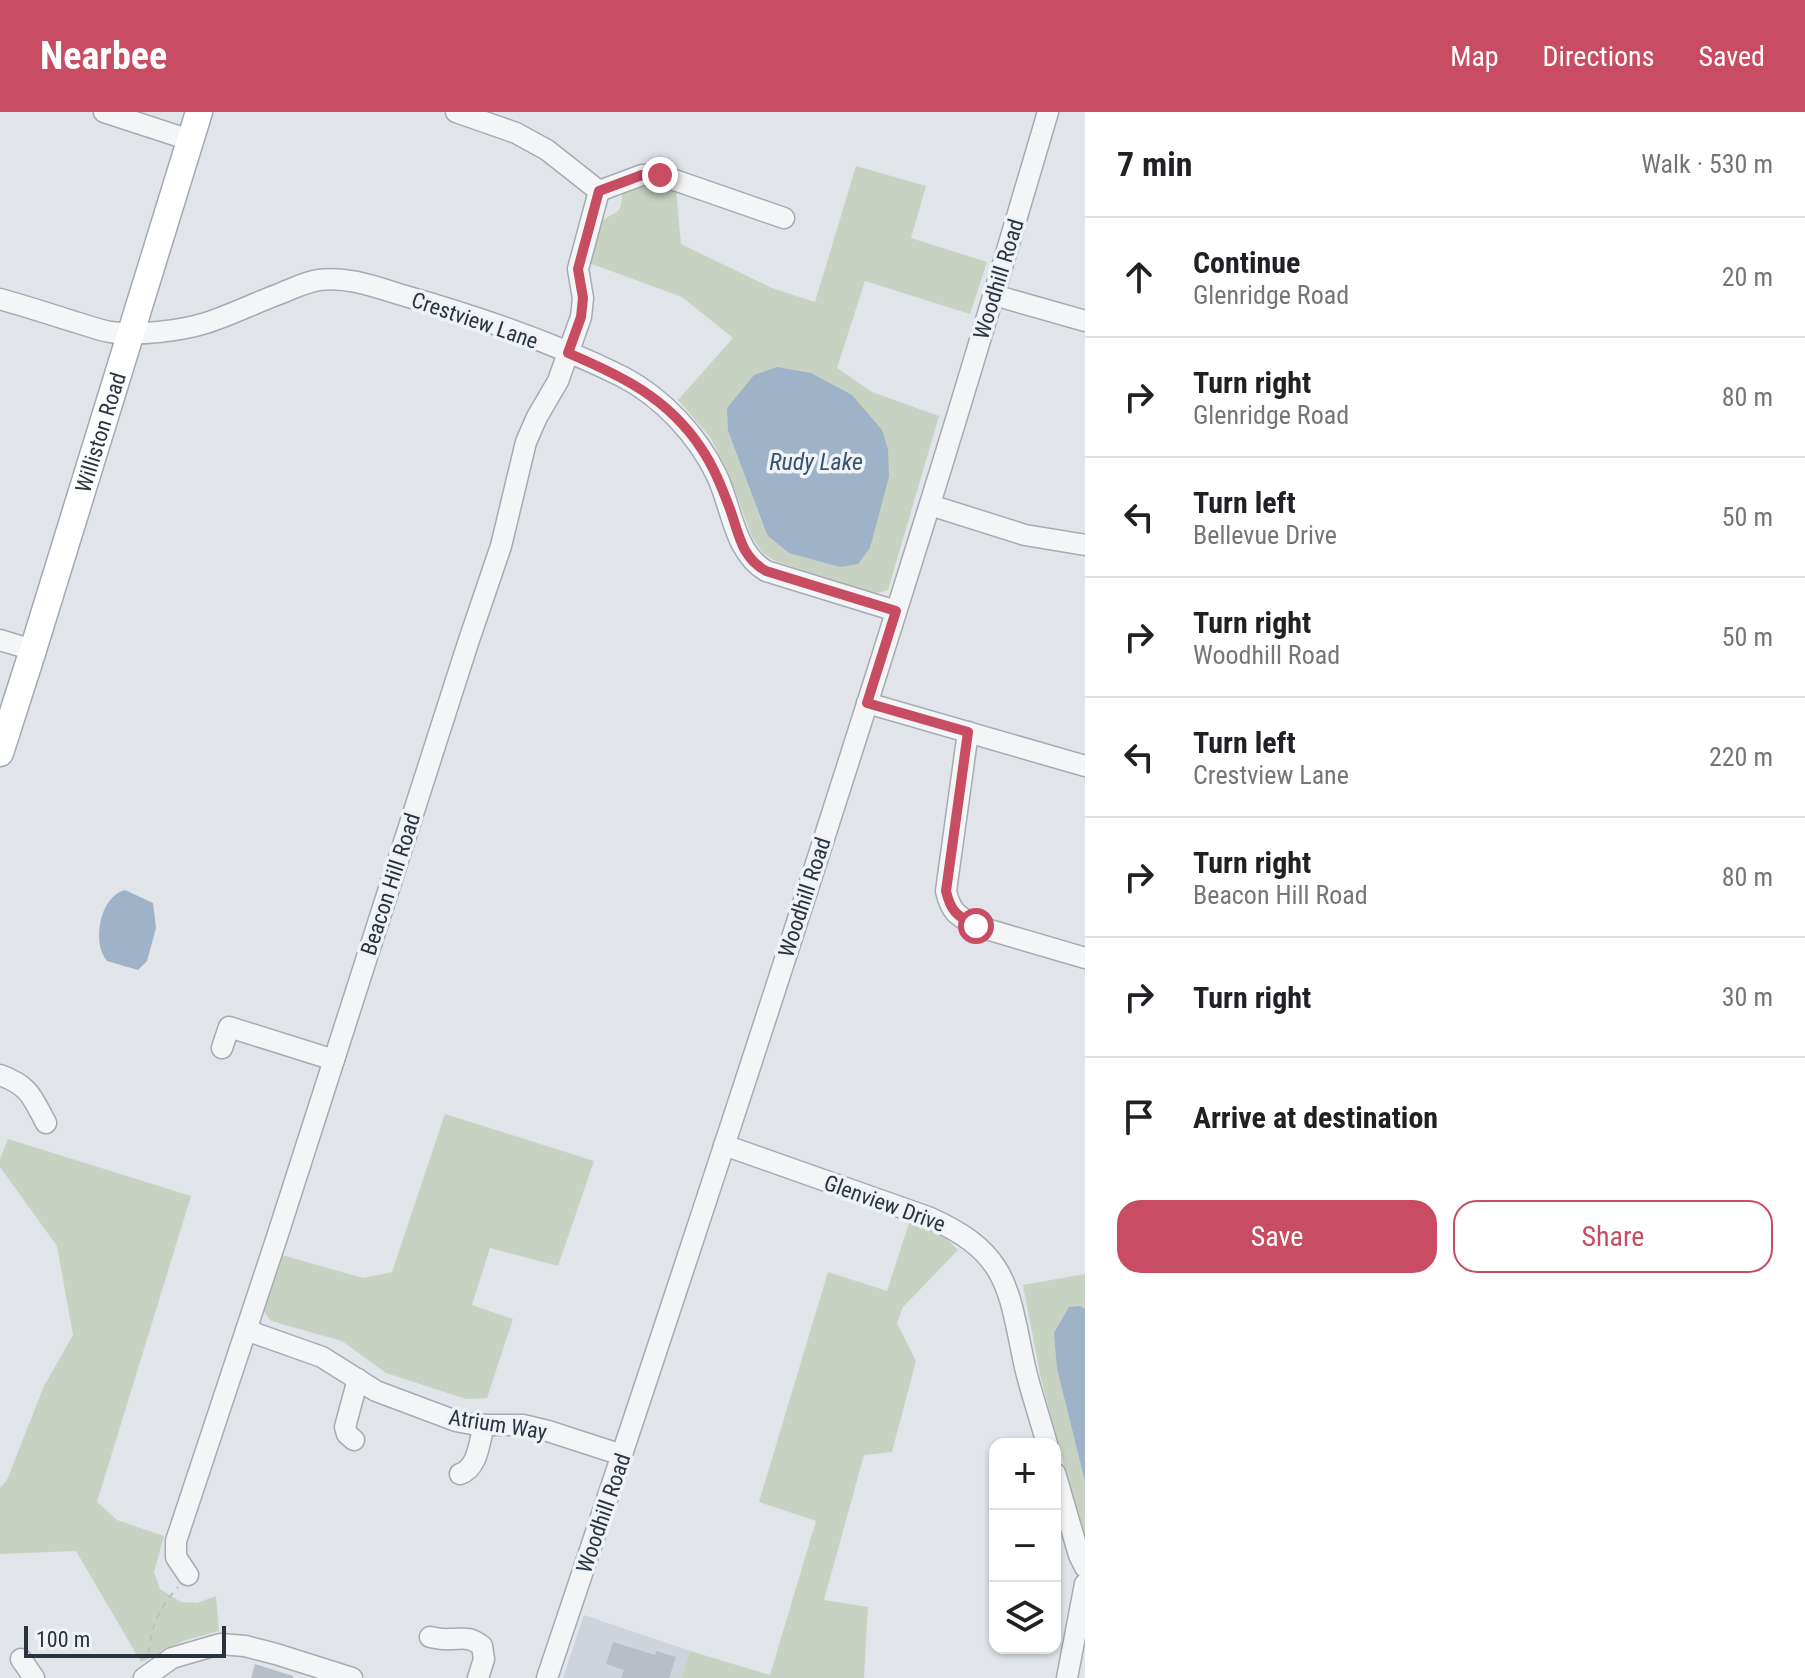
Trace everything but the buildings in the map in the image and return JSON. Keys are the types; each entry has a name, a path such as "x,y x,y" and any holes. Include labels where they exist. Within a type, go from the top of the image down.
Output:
{"main road":[{"name":"Williston Road","path":"0,753 199,112"}],"street":[{"path":"104,112 190,140"},
{"path":"456,112 516,133 547,150 599,191 642,175 660,175 784,218"},
{"name":"Woodhill Road","path":"547,1678 867,703 994,295 1046,113"},
{"name":"Beacon Hill Road","path":"188,1575 176,1557 176,1541 501,546 526,442 558,381 581,317 583,298 578,269 599,191"},
{"name":"Crestview Lane","path":"0,299 110,332 152,333 185,329 319,280 342,279 443,307 568,353 626,379 654,398 678,420 700,447 717,477 742,546 755,565 896,611"},
{"path":"994,295 1085,321"},
{"path":"930,505 1025,535 1085,545"},
{"path":"0,640 33,650"},
{"path":"867,703 1085,766"},
{"path":"968,732 946,891 949,905 960,917 976,926 1085,958"},
{"path":"222,1048 229,1027 334,1060"},
{"path":"0,1075 25,1087 46,1123"},
{"name":"Glenview Drive","path":"724,1145 928,1217 954,1228 977,1245 998,1269 1008,1289 1025,1369 1045,1438"},
{"name":"Atrium Way","path":"246,1330 322,1357 376,1391 456,1421 523,1425 622,1455"},
{"path":"354,1440 345,1427 358,1379"},
{"path":"460,1474 466,1473 474,1463 484,1425"},
{"path":"1061,1494 1085,1567"},
{"path":"1067,1678 1085,1584"},
{"path":"430,1637 475,1640 482,1646 484,1659 478,1678"},
{"path":"145,1676 172,1658 220,1644 245,1646 352,1678"},
{"path":"21,1659 34,1678"}],"path":[{"path":"145,1676 155,1619 161,1607 188,1575"}],"shaded area":[{"path":"584,1615 690,1651 681,1678 563,1678"}],"green space":[{"path":"856,166 926,186 911,238 987,262 970,314 865,281 837,368 872,392 939,416 888,590 875,594 775,561 762,552 752,537 729,474 710,437 678,400 733,338 682,297 589,263 602,221 620,209 622,193 652,181 676,190 681,244 772,288 815,302","holes":["777,367 767,536 728,431"]},
{"path":"445,1114 594,1161 558,1266 490,1248 472,1305 513,1319 487,1398 466,1399 386,1373 342,1341 271,1321 263,1310 282,1255 363,1278 392,1272"},
{"path":"8,1139 191,1196 97,1502 117,1520 164,1536 154,1572 160,1589 181,1602 197,1603 216,1596 219,1631 183,1641 141,1662 76,1551 0,1554 0,1488 7,1480 44,1386 73,1335 57,1246 0,1167"},
{"path":"910,1220 941,1233 958,1250 903,1307 897,1323 916,1361 892,1452 864,1455 824,1600 868,1607 864,1678 681,1678 690,1651 770,1675 816,1521 759,1502 828,1272 887,1291"},
{"path":"1085,1274 1085,1309 1080,1306 1057,1369 1085,1482 1085,1544 1061,1454 1061,1438 1057,1438 1041,1379 1023,1285"}],"water":[{"name":"Rudy Lake","path":"777,367 811,373 852,395 882,430 888,449 889,477 870,548 858,564 840,567 789,553 767,535 728,431 727,408 754,375"},
{"path":"125,890 153,903 156,928 147,961 138,970 107,961 100,943 104,910 116,894"},
{"path":"1069,1307 1085,1309 1085,1482 1057,1369 1054,1333"}],"route":[{"path":"660,175 642,175 599,191 578,269 583,298 581,317 568,353 626,379 654,398 678,420 700,447 717,477 742,546 755,565 896,611 867,703 968,732 946,891 949,905 960,917 976,926"}]}
